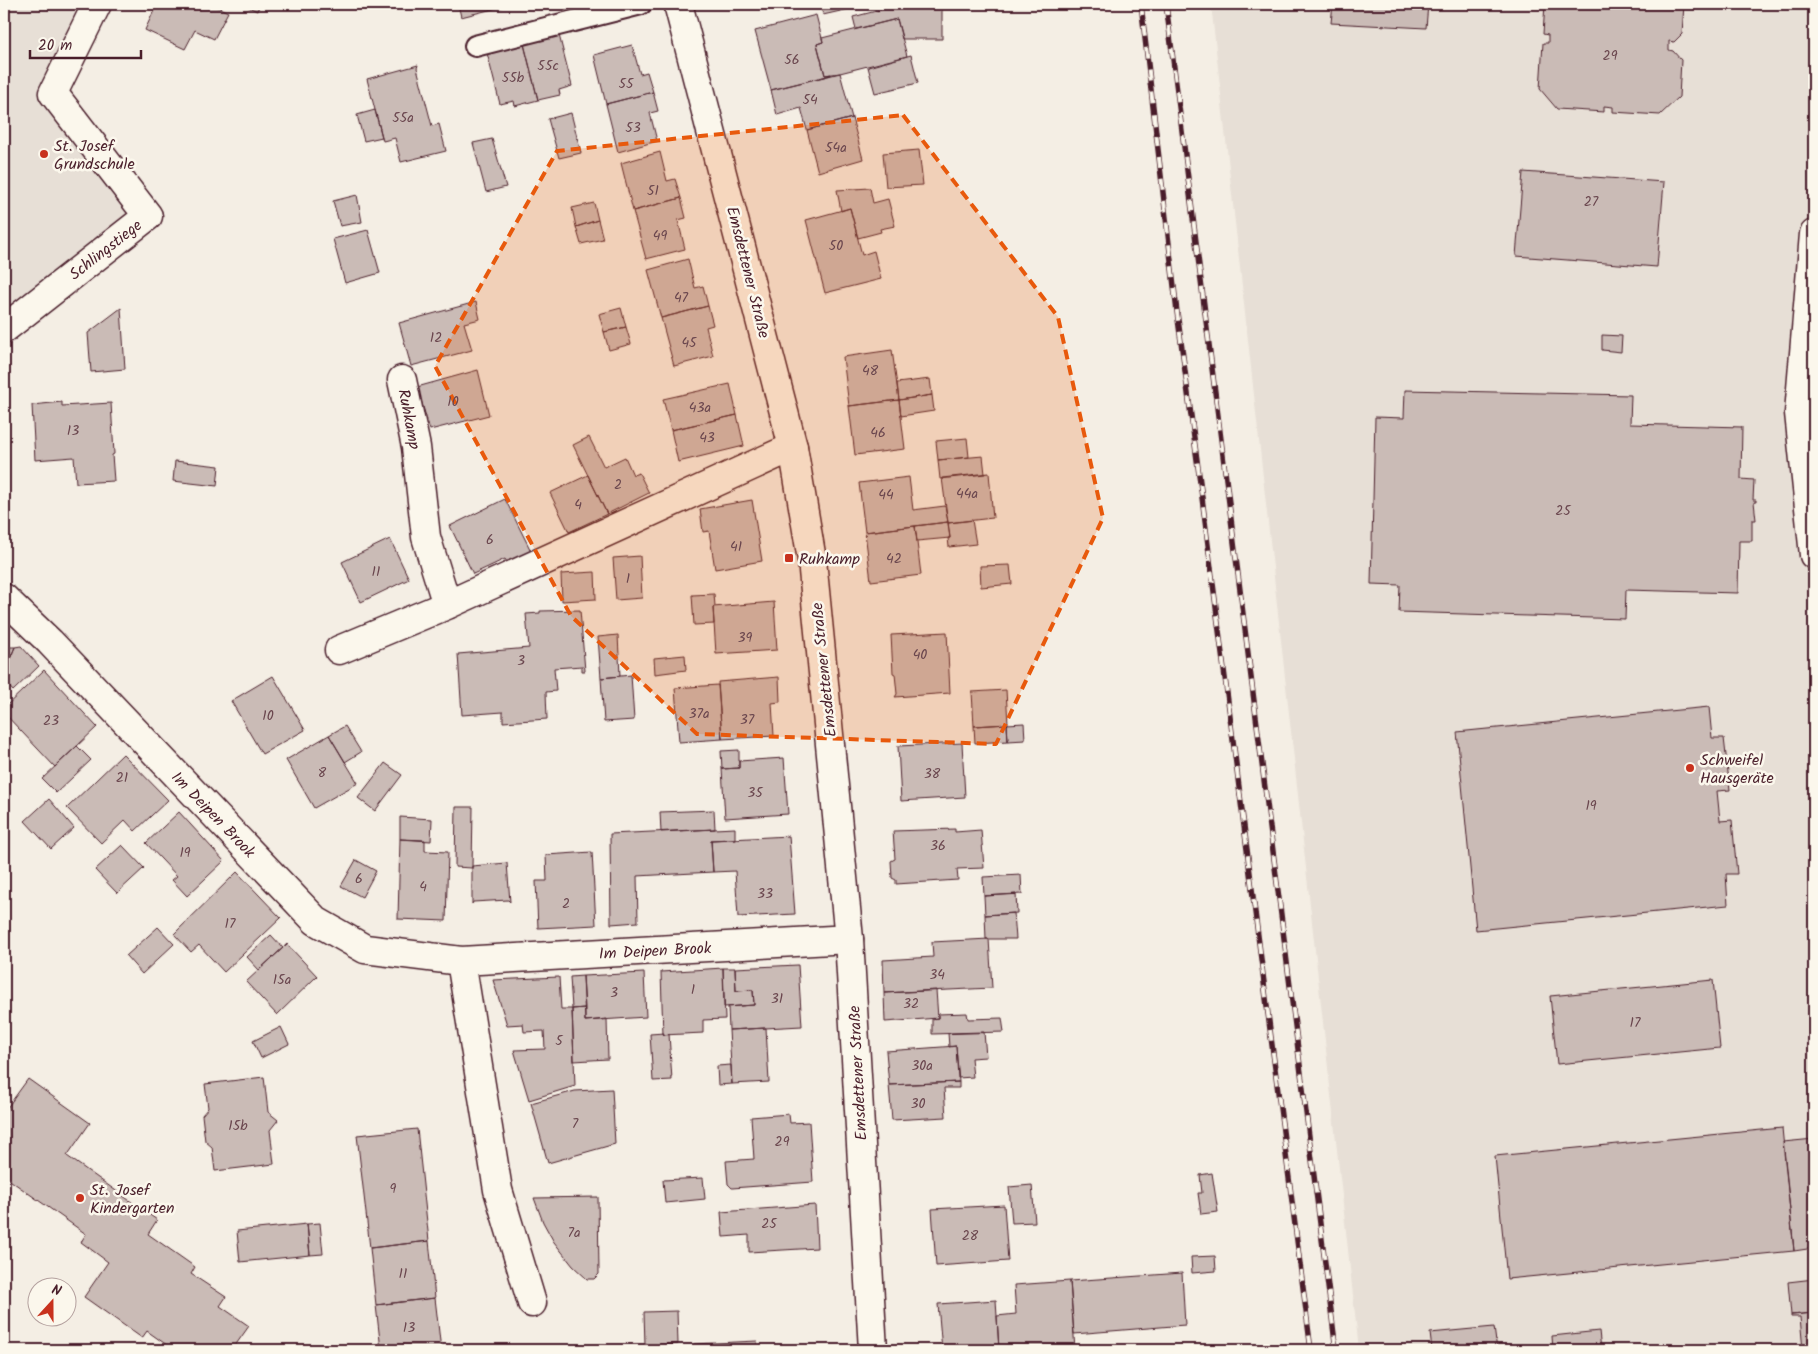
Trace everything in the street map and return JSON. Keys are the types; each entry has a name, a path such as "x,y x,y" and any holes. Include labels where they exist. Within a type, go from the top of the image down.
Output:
{"street":[{"name":"Schlingstiege","path":"4,328 148,216 53,93 97,4"},
{"name":"Emsdettener Straße","path":"678,4 793,447 812,560 849,939 873,1350"},
{"path":"1814,234 1799,413 1814,555"},
{"name":"Ruhkamp","path":"402,380 416,447 426,537 447,605"},
{"path":"339,650 447,605 793,447"},
{"name":"Im Deipen Brook","path":"4,598 50,642 316,921 365,949 461,961 849,939"},
{"path":"461,961 498,1190 532,1303"}],"lane":[{"path":"475,46 641,4"}],"highlighted area":[{"path":"903,115 1058,317 1103,518 996,744 697,734 571,616 435,366 557,151"}],"shaded area":[{"name":"St. Josef Grundschule","path":"4,4 84,4 38,96 131,212 4,311"},
{"path":"1211,4 1814,4 1814,1350 1359,1350"}],"building":[{"path":"157,4 211,4 228,12 214,39 195,30 185,49 145,30"},
{"path":"242,4 260,4 257,11"},
{"path":"376,4 403,4 377,9"},
{"path":"458,4 513,4 461,17"},
{"path":"820,4 857,4 858,7 823,15"},
{"path":"903,4 942,5 942,39 902,39 897,19 856,29 853,17"},
{"path":"1333,4 1428,4 1426,28 1331,23"},
{"path":"1545,4 1684,4 1682,34 1674,42 1669,41 1669,50 1673,51 1681,60 1679,97 1660,115 1613,112 1613,107 1604,106 1604,112 1557,109 1540,89 1543,43 1548,43 1548,35 1543,34"},
{"path":"816,15 823,42 817,44 825,75 831,75 771,90 755,31"},
{"path":"897,19 907,56 825,75 817,44 823,42 822,38"},
{"path":"559,35 572,86 559,90 560,95 538,100 524,44"},
{"path":"524,44 538,100 515,106 514,101 500,104 487,53"},
{"path":"632,45 640,74 647,72 653,92 606,104 594,55"},
{"path":"911,55 918,83 875,93 868,67"},
{"path":"418,65 417,68 432,126 439,124 446,151 401,162 395,138 383,141 367,79"},
{"path":"840,73 852,118 807,130 801,108 777,115 771,90"},
{"path":"653,92 658,111 650,113 657,141 618,152 606,104"},
{"path":"375,110 382,137 364,141 357,115"},
{"path":"571,113 581,153 559,158 548,119"},
{"path":"852,118 863,159 818,172 807,130"},
{"path":"492,139 506,187 486,192 473,143"},
{"path":"919,150 923,185 886,187 883,153"},
{"path":"660,152 667,181 675,179 681,198 633,211 621,163"},
{"path":"1523,172 1664,182 1657,267 1516,256"},
{"path":"870,188 873,203 888,199 895,226 880,229 881,232 858,238 850,208 841,211 837,190"},
{"path":"357,195 362,222 340,226 333,201"},
{"path":"681,198 686,218 678,220 685,249 646,259 633,211"},
{"path":"594,203 598,220 576,227 572,208"},
{"path":"850,208 862,255 874,251 881,279 825,293 806,220"},
{"path":"598,220 603,239 581,244 576,227"},
{"path":"368,230 380,273 345,283 333,239"},
{"path":"688,259 695,288 703,286 708,306 661,318 648,270"},
{"path":"476,302 480,319 464,323 472,350 411,366 399,323"},
{"path":"708,306 713,325 706,327 713,356 674,366 661,318"},
{"path":"121,308 125,369 91,372 88,333"},
{"path":"621,308 626,327 604,332 599,314"},
{"path":"626,327 631,344 609,350 604,332"},
{"path":"1602,335 1622,336 1621,352 1602,350"},
{"path":"892,350 899,400 849,406 843,357"},
{"path":"478,370 489,415 430,430 417,387"},
{"path":"930,379 932,395 899,400 897,383"},
{"path":"730,384 737,415 671,430 663,399"},
{"path":"1405,390 1631,395 1630,424 1742,427 1741,479 1754,480 1753,500 1756,500 1754,502 1756,520 1752,520 1752,541 1739,541 1738,593 1626,590 1625,619 1399,612 1400,585 1371,584 1375,417 1404,418"},
{"path":"932,395 934,411 901,416 899,400"},
{"path":"899,400 905,449 855,455 849,406"},
{"path":"62,402 62,406 111,403 114,481 76,483 74,457 35,460 32,405"},
{"path":"737,415 744,446 678,462 671,430"},
{"path":"589,437 604,467 625,457 633,475 639,473 649,493 607,514 573,445"},
{"path":"967,438 969,457 938,460 936,441"},
{"path":"983,456 985,474 940,479 938,460"},
{"path":"175,461 219,466 217,486 173,481"},
{"path":"989,473 993,518 948,523 942,478"},
{"path":"588,475 607,514 569,532 550,493"},
{"path":"909,477 913,510 945,506 948,522 865,532 859,483"},
{"path":"505,499 531,551 507,562 505,559 473,574 450,526"},
{"path":"752,500 762,561 715,569 709,531 703,532 700,509"},
{"path":"972,520 976,544 949,547 948,523"},
{"path":"948,522 950,538 917,541 915,526"},
{"path":"915,526 921,575 871,581 865,532"},
{"path":"390,539 409,579 361,602 342,562"},
{"path":"640,556 642,598 616,600 613,558"},
{"path":"1010,565 1012,584 981,587 980,566"},
{"path":"595,572 596,599 562,601 561,574"},
{"path":"714,594 714,624 694,625 692,595"},
{"path":"774,602 777,650 716,654 713,607"},
{"path":"580,610 585,671 582,671 582,666 554,668 556,691 546,692 547,719 503,722 503,712 462,715 458,654 529,648 526,614 540,613 540,611"},
{"path":"947,632 950,693 895,697 897,694 895,674 893,673 891,635"},
{"path":"618,635 620,676 601,678 598,637"},
{"path":"21,646 39,666 13,691 4,681 4,673 15,647"},
{"path":"4,647 15,647 4,673"},
{"path":"685,655 686,670 655,674 654,658"},
{"path":"44,670 97,727 55,767 4,713 4,708"},
{"path":"631,675 634,720 604,722 601,678"},
{"path":"273,676 305,730 262,754 231,701"},
{"path":"779,677 780,702 772,703 774,736 722,739 718,682"},
{"path":"718,685 722,739 679,742 675,688"},
{"path":"1006,690 1008,724 974,726 972,692"},
{"path":"1709,707 1712,738 1724,738 1730,790 1717,791 1720,821 1732,820 1737,874 1726,874 1728,905 1476,930 1457,732"},
{"path":"1024,723 1025,740 1008,741 1007,724"},
{"path":"1007,724 1008,741 975,743 974,726"},
{"path":"345,726 361,752 345,762 329,735"},
{"path":"329,735 358,783 314,808 286,760"},
{"path":"962,743 965,797 901,801 898,746"},
{"path":"77,746 91,760 56,793 42,779"},
{"path":"739,750 739,768 722,769 721,751"},
{"path":"123,754 168,800 135,831 125,820 101,843 67,808"},
{"path":"784,758 788,814 725,818 722,769 739,768 739,761"},
{"path":"385,763 402,775 375,811 358,798"},
{"path":"49,799 74,828 51,849 25,821"},
{"path":"456,807 473,807 472,868 455,867"},
{"path":"714,810 715,829 661,832 660,812"},
{"path":"179,812 224,861 187,896 172,880 177,876 146,843"},
{"path":"400,817 432,819 431,841 400,839"},
{"path":"735,828 735,839 711,840 713,872 637,876 638,922 611,924 610,834"},
{"path":"955,829 955,832 981,830 984,868 957,869 958,880 896,884 896,880 892,878 891,861 895,859 893,831"},
{"path":"789,836 795,914 738,917 735,871 713,872 711,840"},
{"path":"400,839 425,840 425,851 448,852 446,921 398,919"},
{"path":"122,845 144,868 117,893 95,870"},
{"path":"592,852 596,925 538,928 536,881 547,881 546,855"},
{"path":"356,860 376,871 362,897 341,886"},
{"path":"507,863 510,902 508,900 473,902 472,904 472,866"},
{"path":"237,872 281,918 224,972 199,945 191,952 174,934"},
{"path":"1021,875 1022,894 984,896 983,877"},
{"path":"1016,894 1017,913 985,915 984,896"},
{"path":"1014,913 1016,939 986,939 985,915"},
{"path":"158,927 174,944 142,974 126,956"},
{"path":"271,935 283,948 259,970 247,957"},
{"path":"989,939 992,988 884,993 883,960 933,957 932,942"},
{"path":"287,944 317,976 277,1015 246,982"},
{"path":"798,965 802,1026 729,1030 728,1007 754,1005 753,990 736,991 735,968"},
{"path":"723,968 735,968 736,991 753,990 754,1005 724,1007"},
{"path":"723,968 725,1019 703,1020 703,1033 663,1035 661,972"},
{"path":"644,973 646,1017 585,1021 583,976"},
{"path":"583,976 585,1008 572,1009 570,977"},
{"path":"559,977 561,1009 572,1009 575,1086 529,1100 514,1050 545,1049 544,1031 524,1032 523,1024 507,1025 493,980"},
{"path":"1713,980 1720,1048 1557,1064 1550,996"},
{"path":"936,990 938,1018 885,1022 884,993"},
{"path":"585,1008 585,1021 607,1019 608,1059 574,1061 572,1009"},
{"path":"967,1013 968,1019 1002,1018 1004,1032 932,1034 932,1019 938,1018 938,1014"},
{"path":"281,1027 289,1044 261,1058 253,1041"},
{"path":"766,1028 769,1082 732,1084 729,1030"},
{"path":"984,1032 986,1057 971,1058 973,1077 958,1078 956,1046 949,1047 948,1033"},
{"path":"664,1033 663,1035 669,1034 672,1080 653,1081 650,1034"},
{"path":"956,1046 959,1082 889,1085 886,1051"},
{"path":"731,1065 732,1084 718,1085 717,1066"},
{"path":"264,1077 268,1112 278,1120 270,1130 274,1164 215,1171 212,1147 205,1141 202,1115 208,1108 205,1084"},
{"name":"St. Josef Kindergarten","path":"28,1079 90,1123 67,1156 157,1220 148,1234 195,1267 191,1274 226,1297 220,1306 249,1326 232,1350 174,1350 147,1331 142,1338 84,1297 108,1262 81,1242 86,1234 4,1176 4,1112"},
{"path":"959,1082 959,1088 944,1088 946,1117 892,1120 889,1085"},
{"path":"612,1089 615,1144 548,1163 531,1103 575,1091"},
{"path":"789,1114 790,1123 809,1122 813,1182 732,1188 728,1184 726,1161 754,1159 751,1117"},
{"path":"1782,1128 1794,1251 1507,1279 1495,1156"},
{"path":"417,1129 429,1241 370,1248 357,1135"},
{"path":"1814,1139 1814,1248 1794,1251 1783,1142"},
{"path":"1212,1173 1218,1212 1201,1214 1198,1193 1202,1193 1200,1175"},
{"path":"703,1178 705,1199 665,1203 663,1180"},
{"path":"1032,1185 1035,1222 1012,1223 1009,1187"},
{"path":"598,1197 599,1274 594,1279 587,1279 573,1266 554,1242 543,1222 534,1198"},
{"path":"815,1205 817,1248 749,1252 749,1235 723,1237 721,1212"},
{"path":"1004,1205 1008,1261 936,1266 932,1209"},
{"path":"320,1223 323,1254 310,1255 307,1224"},
{"path":"307,1224 310,1255 240,1262 237,1231"},
{"path":"429,1241 435,1298 376,1305 370,1248"},
{"path":"1215,1256 1216,1271 1192,1273 1191,1257"},
{"path":"1182,1273 1185,1325 1074,1334 1070,1281"},
{"path":"1814,1279 1814,1313 1791,1315 1788,1282"},
{"path":"1070,1281 1075,1350 999,1350 997,1316 1016,1314 1014,1285"},
{"path":"435,1298 441,1350 381,1350 376,1305"},
{"path":"996,1300 999,1350 942,1350 938,1304"},
{"path":"677,1311 678,1344 645,1345 644,1312"},
{"path":"1814,1313 1814,1350 1803,1350 1800,1317 1791,1317 1791,1315"},
{"path":"1494,1327 1497,1350 1432,1350 1430,1333"},
{"path":"1599,1331 1601,1350 1553,1350 1552,1336"},
{"path":"757,1341 757,1350 694,1350 694,1344"},
{"path":"592,1347 592,1350 559,1350"}],"railway":[{"path":"1141,4 1177,312 1311,1350"},
{"path":"1166,4 1336,1350"}],"place":[{"name":"St. Josef Grundschule","path":"44,154"},
{"name":"Ruhkamp","path":"789,558"},
{"name":"Schweifel Hausgeräte","path":"1690,768"},
{"name":"St. Josef Kindergarten","path":"80,1198"}]}
